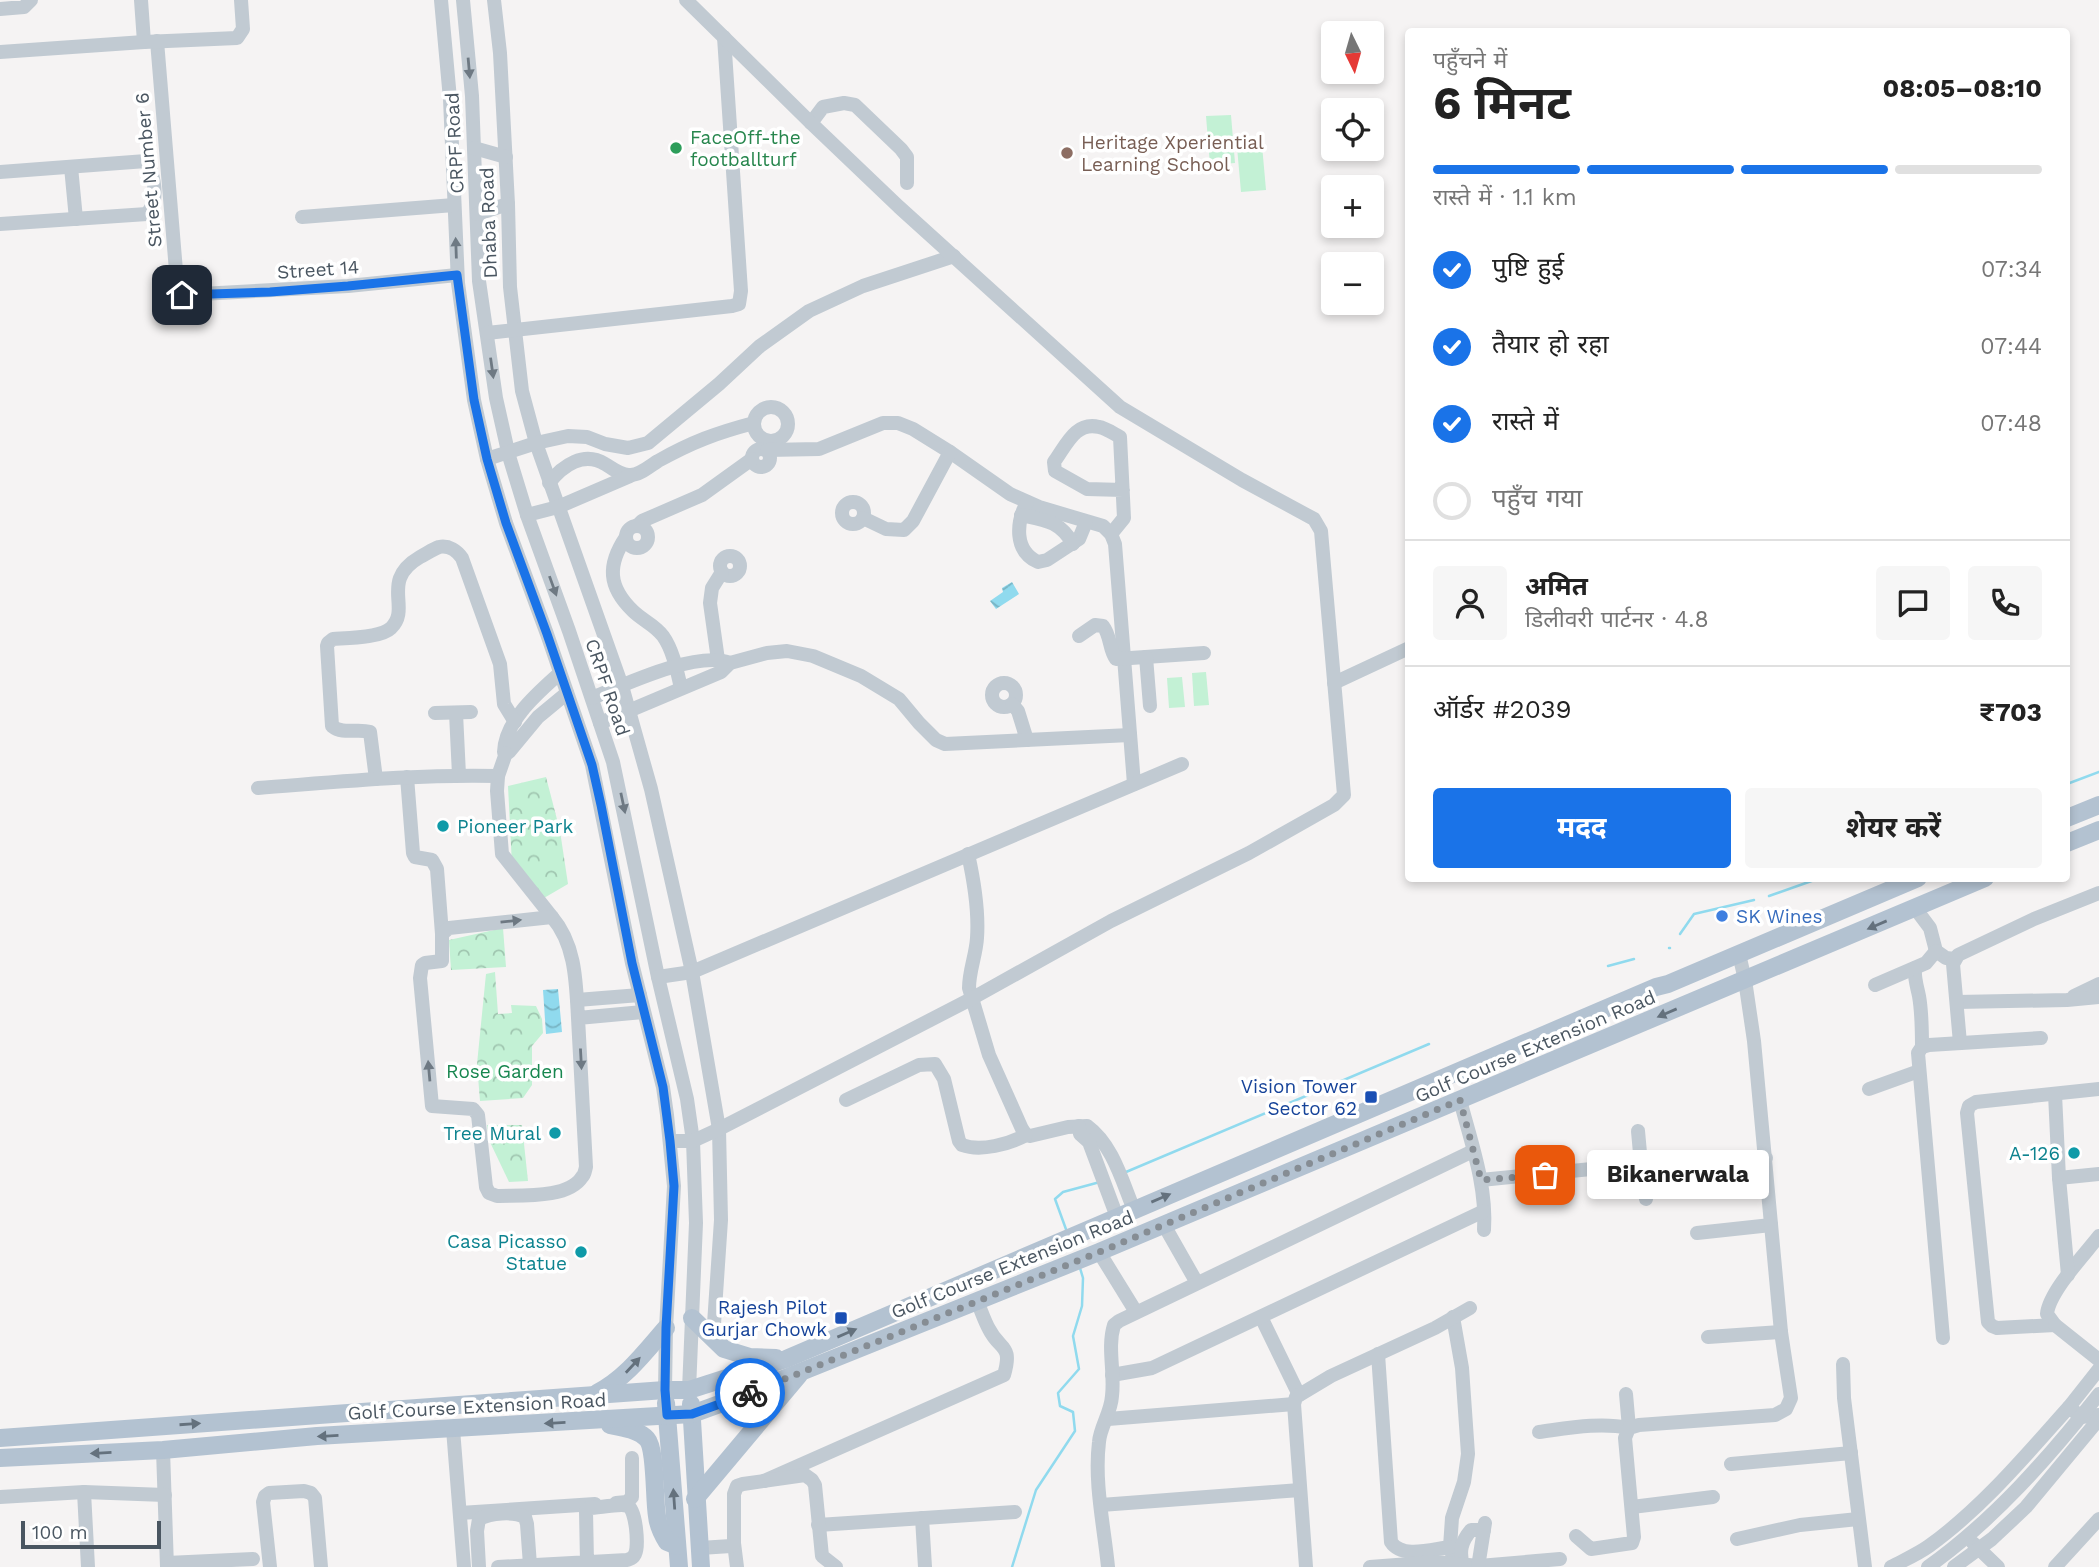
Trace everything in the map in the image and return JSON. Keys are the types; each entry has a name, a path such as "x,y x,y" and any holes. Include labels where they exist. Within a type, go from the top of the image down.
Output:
{"main road":[{"path":"2070,817 2099,805"},
{"path":"2070,842 2099,830"},
{"name":"Golf Course Extension Road","path":"0,1438 689,1390 786,1359 1656,987 1909,882"},
{"name":"Golf Course Extension Road","path":"0,1458 163,1450 317,1436 692,1414 1092,1255 1976,882"},
{"path":"927,1299 936,1318"},
{"path":"692,1318 724,1349 750,1357 786,1359"},
{"path":"594,1395 613,1385 632,1368 666,1328"},
{"path":"695,1499 801,1372"},
{"path":"665,1390 679,1567"},
{"path":"689,1390 701,1567"},
{"path":"602,1420 607,1424 636,1431 649,1442 660,1530 667,1542 677,1546"}],"street":[{"path":"0,9 24,7 31,0"},
{"name":"Street Number 6","path":"141,0 151,41 177,283 182,295"},
{"path":"0,52 237,38 243,29 241,0"},
{"path":"441,0 450,99 457,275 474,400 487,459 511,535 592,765 643,1012 663,1087 674,1186 665,1390"},
{"name":"CRPF Road","path":"463,0 480,281 496,398 508,451 529,521 613,762 658,977 687,1099 693,1141 696,1223 689,1390"},
{"name":"Dhaba Road","path":"494,0 506,157 510,287 522,391 549,483 629,710 657,815 692,972 719,1129 721,1220 713,1339"},
{"path":"670,1141 693,1141 719,1129 971,999 1111,921 1249,853 1341,800 1344,795 1321,531 1314,519 1241,480 1120,407 811,124 687,0"},
{"path":"487,333 739,304 741,291 724,37"},
{"path":"811,124 823,107 844,103 855,105 907,157 907,183"},
{"path":"474,148 506,157"},
{"path":"0,172 146,161 149,164 154,191 154,202 147,214 0,224"},
{"path":"71,167 76,219"},
{"path":"477,214 508,204"},
{"path":"302,217 454,205"},
{"path":"487,459 568,436 583,436 628,448 648,443 760,346 809,311 863,286 954,256"},
{"name":"Street 14","path":"182,295 270,292 457,275"},
{"path":"681,688 664,636 633,611 618,592 612,571 616,551 630,528 702,495 752,459 758,449 819,450 890,422 913,429 950,452 1010,494 1024,509 1062,528 1073,544"},
{"path":"511,535 529,521 637,474 695,441 754,423"},
{"path":"1111,534 1124,518 1123,490 1120,438 1100,427 1082,427 1076,431 1054,463 1055,471 1087,489 1123,490"},
{"path":"863,518 886,529 904,530 913,521 950,452"},
{"path":"549,483 572,463 586,458 594,458 630,476"},
{"path":"1024,509 1103,526 1111,534 1115,544 1133,784"},
{"path":"1024,509 1021,550 1038,562 1073,544 1079,539 1086,522"},
{"path":"626,537 628,544 634,547 645,544 648,534 644,528 637,526"},
{"path":"376,779 370,732 337,730 332,726 327,646 333,639 381,634 390,630 398,618 401,573 435,549 451,548 462,558 500,664 504,704 515,722"},
{"path":"600,723 722,672 724,662 710,603 712,588 722,572"},
{"path":"1079,636 1095,625 1103,626 1116,659 1204,653"},
{"path":"1334,683 1405,650"},
{"path":"592,698 691,663 724,662 788,651 800,652 840,666 899,699 936,740 946,744 1130,736"},
{"path":"1146,657 1150,706"},
{"path":"506,753 503,748 515,722 531,698 560,673"},
{"path":"407,777 413,853 415,857 432,860 437,869 442,934 442,961 423,963 420,978 432,1106 473,1109 478,1115 486,1187 489,1193 498,1196 558,1192 572,1186 582,1177 586,1167 577,1000 572,959 567,942 552,917 502,854 497,800 498,775 506,753 530,725 567,694"},
{"path":"531,698 544,712"},
{"path":"1012,704 1018,711 1027,740"},
{"path":"435,713 463,713 460,775"},
{"path":"658,977 692,972 1182,764"},
{"path":"258,788 407,777 498,775"},
{"path":"968,854 977,921 976,950 969,979 971,999 989,1055 1027,1135"},
{"path":"1959,1043 1954,964 1958,955 2034,919 2099,893"},
{"path":"1915,908 1930,928 1936,951 1946,958 1955,959"},
{"path":"442,934 455,926 552,917"},
{"path":"1875,985 1926,963 1936,951"},
{"path":"1539,1432 1597,1424 1629,1428 1639,1425 1775,1415 1786,1409 1791,1398 1781,1332 1754,1041 1739,954"},
{"path":"1915,968 1922,1020 1922,1047 1918,1052 1919,1071 1943,1338"},
{"path":"2067,1000 2099,984"},
{"path":"577,1000 640,995"},
{"path":"1957,1002 2099,998"},
{"path":"578,1018 643,1012"},
{"path":"1922,1047 2041,1038"},
{"path":"846,1100 919,1065 935,1064 944,1079 962,1145 967,1147 1005,1144 1027,1135 1034,1136 1079,1126 1080,1134 1090,1142 1126,1213"},
{"path":"1869,1089 1919,1071"},
{"path":"2055,1325 1997,1328 1989,1322 1967,1113 1969,1106 1976,1102 2099,1089"},
{"path":"2055,1094 2068,1275"},
{"path":"1460,1100 1481,1180 1484,1230"},
{"path":"1638,1131 1646,1199"},
{"path":"1108,1567 1098,1455 1099,1437 1108,1419 1113,1392 1111,1343 1114,1325 1136,1312 1473,1151"},
{"path":"1695,1163 1766,1157"},
{"path":"1481,1180 1642,1164"},
{"path":"2059,1178 2099,1174"},
{"path":"1112,1375 1152,1368 1484,1211"},
{"path":"1164,1225 1197,1283"},
{"path":"1697,1233 1771,1225"},
{"path":"2099,1236 2068,1275 2047,1308 2047,1314 2055,1325 2099,1360"},
{"path":"1092,1255 1136,1312"},
{"path":"765,1481 1004,1375 1008,1360 1007,1351 990,1331 977,1301"},
{"path":"1108,1419 1296,1399 1331,1376 1435,1328 1470,1308"},
{"path":"1261,1317 1296,1399 1306,1567"},
{"path":"1453,1317 1462,1368 1468,1454 1464,1482 1452,1518 1450,1547 1466,1566"},
{"path":"1708,1337 1781,1332"},
{"path":"1378,1354 1391,1542 1403,1552 1450,1547"},
{"path":"1843,1364 1865,1567"},
{"path":"1928,1567 1967,1538 2001,1506 2075,1412 2099,1370"},
{"path":"1576,1536 1591,1549 1632,1543 1632,1507 1625,1438 1629,1428 1626,1394"},
{"path":"1891,1567 1928,1547 1968,1515 2024,1457 2099,1394"},
{"path":"1954,1567 1979,1549 2026,1507 2099,1417 2075,1412"},
{"path":"453,1429 464,1567"},
{"path":"163,1450 167,1565 253,1559"},
{"path":"1731,1464 1851,1452"},
{"path":"460,1513 628,1502 634,1493 632,1458"},
{"path":"737,1567 734,1543 735,1489 743,1484 805,1475 815,1485 822,1556 836,1567"},
{"path":"1101,1505 1300,1490"},
{"path":"270,1567 265,1496 269,1493 304,1491 312,1493 315,1498 321,1567"},
{"path":"0,1496 84,1492 165,1495"},
{"path":"84,1492 88,1567"},
{"path":"1632,1507 1713,1497"},
{"path":"498,1567 627,1560 635,1556 637,1548 635,1513 631,1508 589,1508 586,1511 587,1562"},
{"path":"818,1525 1015,1513"},
{"path":"479,1567 479,1519 485,1516 517,1514 525,1517 527,1524 530,1565"},
{"path":"922,1518 925,1567"},
{"path":"1737,1539 1800,1525 1858,1518"},
{"path":"2055,1567 2099,1519"},
{"path":"1956,1524 1998,1567"},
{"path":"1466,1566 1460,1556 1463,1540 1471,1530 1485,1525"},
{"path":"700,1548 731,1546 734,1543"},
{"path":"1370,1567 1436,1562 1466,1566 1560,1559"},
{"path":"606,1567 633,1567"}],"green space":[{"path":"1231,115 1235,163 1210,165 1206,116"},
{"path":"1262,145 1266,190 1241,192 1237,147"},
{"path":"1206,672 1209,705 1194,706 1192,673"},
{"path":"1182,677 1185,707 1169,708 1167,678"},
{"path":"546,777 560,831 568,884 544,898 512,865 508,786"},
{"path":"503,928 506,967 451,970 449,940"},
{"name":"Rose Garden","path":"495,972 498,1014 512,1013 511,1005 536,1006 542,1019 543,1033 532,1046 532,1085 523,1098 480,1101 477,1064 486,974"},
{"path":"487,1125 522,1125 528,1181 509,1182 489,1140"}],"water":[{"path":"1012,582 1019,594 996,609 990,601"},
{"path":"558,989 562,1032 546,1034 543,990"}],"waterway":[{"path":"2070,783 2099,772"},
{"path":"1769,896 1809,882"},
{"path":"1680,934 1694,914 1754,900"},
{"path":"1608,966 1634,959"},
{"path":"1126,1172 1429,1044"},
{"path":"1067,1232 1055,1199 1063,1192 1100,1182"},
{"path":"1012,1567 1036,1490 1075,1431 1073,1412 1060,1406 1058,1393 1079,1369 1073,1336 1082,1306 1083,1278 1080,1268"}],"way so far":[{"path":"750,1393 1102,1251 1460,1100 1481,1180 1545,1175"}],"place":[{"name":"FaceOff-the footballturf","path":"676,148"},
{"name":"Heritage Xperiential Learning School","path":"1067,153"},
{"name":"Pioneer Park","path":"443,826"},
{"name":"SK Wines","path":"1722,916"},
{"name":"Vision Tower Sector 62","path":"1371,1097"},
{"name":"Tree Mural","path":"555,1133"},
{"name":"A-126","path":"2074,1153"},
{"name":"Bikanerwala","path":"1545,1175"},
{"name":"Casa Picasso Statue","path":"581,1252"},
{"name":"Rajesh Pilot Gurjar Chowk","path":"841,1318"}],"route":[{"path":"182,295 270,292 457,275 474,400 487,459 506,523 592,765 632,963 663,1087 674,1186 666,1328 667,1415 692,1414 750,1393"}]}
